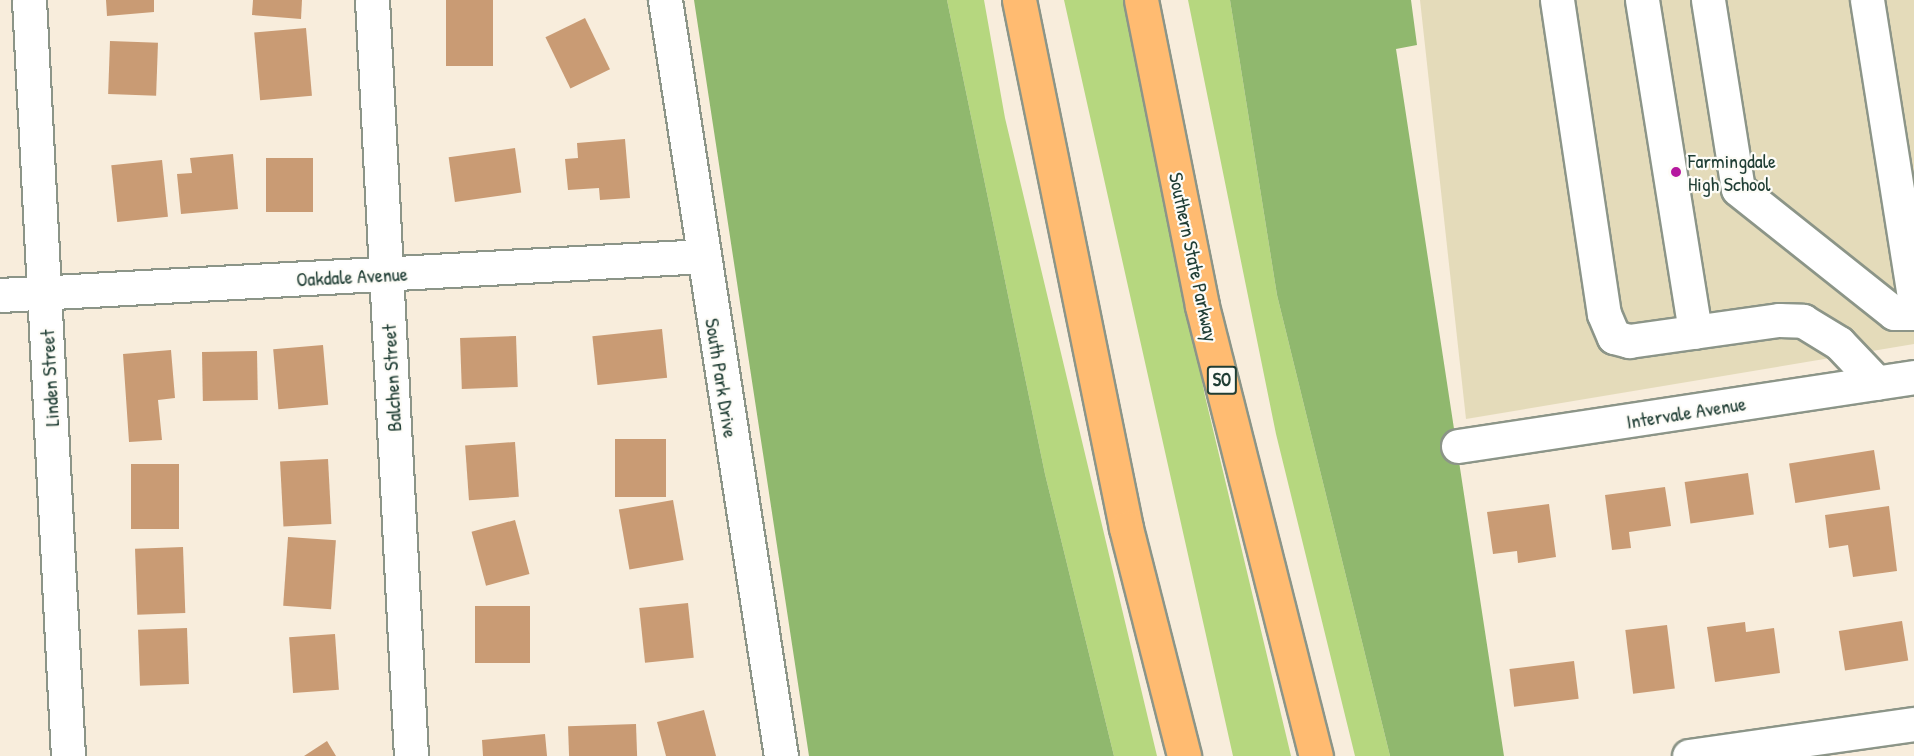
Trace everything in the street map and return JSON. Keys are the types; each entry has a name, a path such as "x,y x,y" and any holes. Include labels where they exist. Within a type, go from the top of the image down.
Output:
{"highway":[{"path":"1019,0 1126,528 1184,756"},
{"name":"Southern State Parkway","path":"1141,0 1202,306 1316,756"}],"street":[{"name":"Linden Street","path":"29,0 68,756"},
{"name":"Balchen Street","path":"372,0 411,756"},
{"name":"South Park Drive","path":"664,0 781,756"},
{"path":"1557,0 1604,314 1614,337 1629,341 1803,321 1839,343 1877,383"},
{"path":"1642,0 1695,332"},
{"path":"1708,0 1737,189 1894,313 1914,313"},
{"path":"1867,0 1914,296"},
{"name":"Oakdale Avenue","path":"0,295 704,256"},
{"name":"Intervale Avenue","path":"1458,446 1914,377"},
{"path":"1689,756 1914,724"}],"shaded area":[{"name":"Farmingdale High School","path":"1420,0 1914,0 1914,344 1466,419"}],"green space":[{"path":"694,0 947,0 1045,474 1114,756 809,756"},
{"path":"947,0 984,0 1005,118 1157,756 1114,756 1045,474"},
{"path":"1064,0 1128,0 1205,396 1291,756 1233,756"},
{"path":"1188,0 1230,0 1277,295 1390,756 1355,756 1276,434"},
{"path":"1230,0 1411,0 1417,45 1396,49 1504,756 1390,756 1277,295"}],"building":[{"path":"106,0 154,0 154,12 107,16"},
{"path":"253,0 302,0 301,19 252,15"},
{"path":"446,0 493,0 493,66 446,66"},
{"path":"585,18 610,69 570,89 545,37"},
{"path":"306,28 312,96 260,100 254,33"},
{"path":"110,41 158,43 156,96 108,94"},
{"path":"625,139 630,198 600,200 599,188 568,190 565,159 578,158 577,143"},
{"path":"515,148 521,193 455,202 449,157"},
{"path":"233,154 238,209 181,214 177,174 192,173 190,158"},
{"path":"266,158 313,158 313,212 266,212"},
{"path":"162,160 168,217 117,222 111,165"},
{"path":"662,329 667,378 598,385 592,336"},
{"path":"516,336 518,387 462,389 460,338"},
{"path":"323,345 328,405 278,409 273,349"},
{"path":"171,350 175,398 158,400 162,440 129,442 123,354"},
{"path":"257,351 258,400 203,401 202,352"},
{"path":"615,439 666,439 666,497 615,497"},
{"path":"515,442 519,497 469,500 465,445"},
{"path":"1874,450 1880,490 1795,503 1789,463"},
{"path":"328,459 331,524 283,526 280,462"},
{"path":"131,464 179,464 179,529 131,529"},
{"path":"1748,473 1754,515 1690,523 1685,482"},
{"path":"1665,487 1671,526 1629,532 1631,548 1612,550 1605,495"},
{"path":"673,500 684,560 629,570 619,510"},
{"path":"1549,504 1556,557 1518,563 1517,551 1493,554 1487,512"},
{"path":"1889,506 1897,571 1853,577 1848,545 1829,548 1825,515"},
{"path":"515,520 529,574 486,586 472,532"},
{"path":"288,537 336,540 331,609 283,606"},
{"path":"183,547 185,613 137,615 135,549"},
{"path":"688,603 694,658 645,663 639,608"},
{"path":"475,606 530,606 530,663 475,663"},
{"path":"1902,621 1908,661 1845,671 1839,631"},
{"path":"1745,622 1746,632 1774,628 1780,673 1715,682 1707,627"},
{"path":"1667,625 1675,689 1633,694 1625,630"},
{"path":"187,628 189,684 140,686 138,630"},
{"path":"335,634 339,690 293,693 289,637"},
{"path":"1574,661 1579,699 1514,707 1509,669"},
{"path":"704,710 716,756 666,756 657,722"},
{"path":"636,724 637,756 569,756 568,726"},
{"path":"545,734 547,756 483,756 482,740"},
{"path":"327,741 336,756 304,756"}],"place":[{"name":"Farmingdale High School","path":"1676,172"}]}
